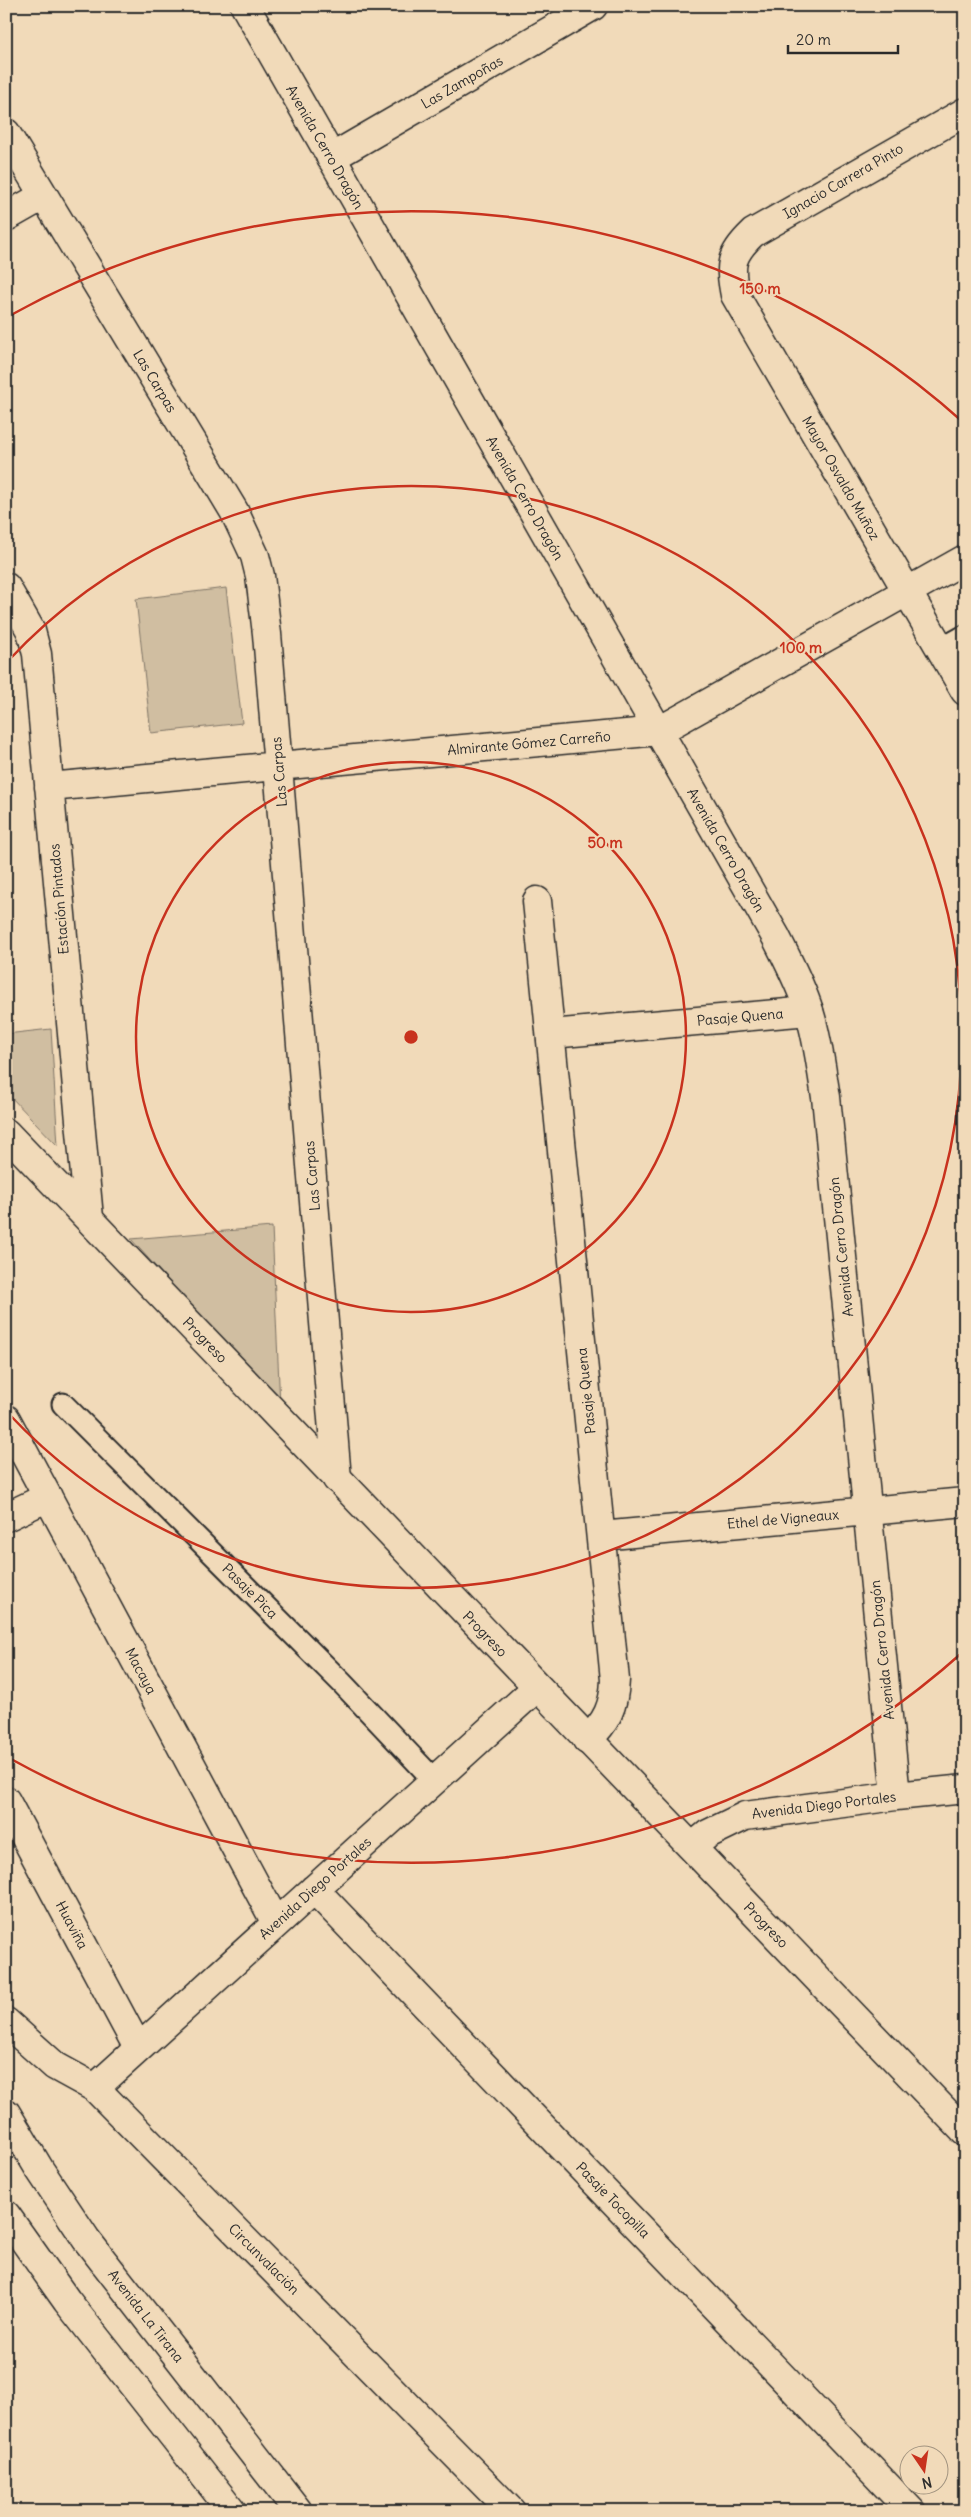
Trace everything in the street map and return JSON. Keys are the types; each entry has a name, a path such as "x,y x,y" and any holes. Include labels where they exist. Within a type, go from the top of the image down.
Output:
{"main road":[{"name":"Avenida Cerro Dragón","path":"245,6 776,937 794,973 809,1011 826,1097 896,1796"},
{"name":"Las Zampoñas","path":"331,158 554,16 593,6"},
{"name":"Ignacio Carrera Pinto","path":"731,261 740,246 753,233 965,112"},
{"name":"Las Carpas","path":"6,133 234,511 255,556 260,576 267,634 337,1479"},
{"path":"6,217 43,196"},
{"name":"Mayor Osvaldo Muñoz","path":"731,261 735,296 965,691"},
{"name":"Almirante Gómez Carreño","path":"49,787 659,732 965,559"},
{"name":"Estación Pintados","path":"6,587 31,631 37,654 89,1218"},
{"name":"Pasaje Quena","path":"537,901 615,1680 614,1698 609,1714 600,1728 587,1740"},
{"name":"Pasaje Quena","path":"551,1034 809,1011"},
{"name":"Progreso","path":"6,1133 536,1688 692,1847 965,2132"},
{"name":"Macaya","path":"6,1419 276,1923"},
{"path":"6,1517 48,1497"},
{"name":"Ethel de Vigneaux","path":"601,1536 965,1502"},
{"name":"Avenida Diego Portales","path":"95,2088 536,1688"},
{"name":"Avenida Diego Portales","path":"692,1847 708,1834 745,1816 965,1789"},
{"name":"Huaviña","path":"6,1801 138,2048"},
{"name":"Pasaje Tocopilla","path":"314,1889 911,2511"},
{"name":"Circunvalación","path":"6,2022 55,2066 95,2088 511,2511"},
{"name":"Avenida La Tirana","path":"6,2113 40,2170 86,2239 298,2511"},
{"path":"6,2215 67,2300 232,2511"}],"lane":[{"path":"940,650 965,636"},
{"name":"Pasaje Pica","path":"63,1404 342,1683 434,1780"}],"shaded area":[{"path":"226,588 242,723 151,733 136,599"},
{"path":"51,1029 58,1146 6,1092 6,1034"},
{"path":"272,1227 280,1406 131,1239"}]}
